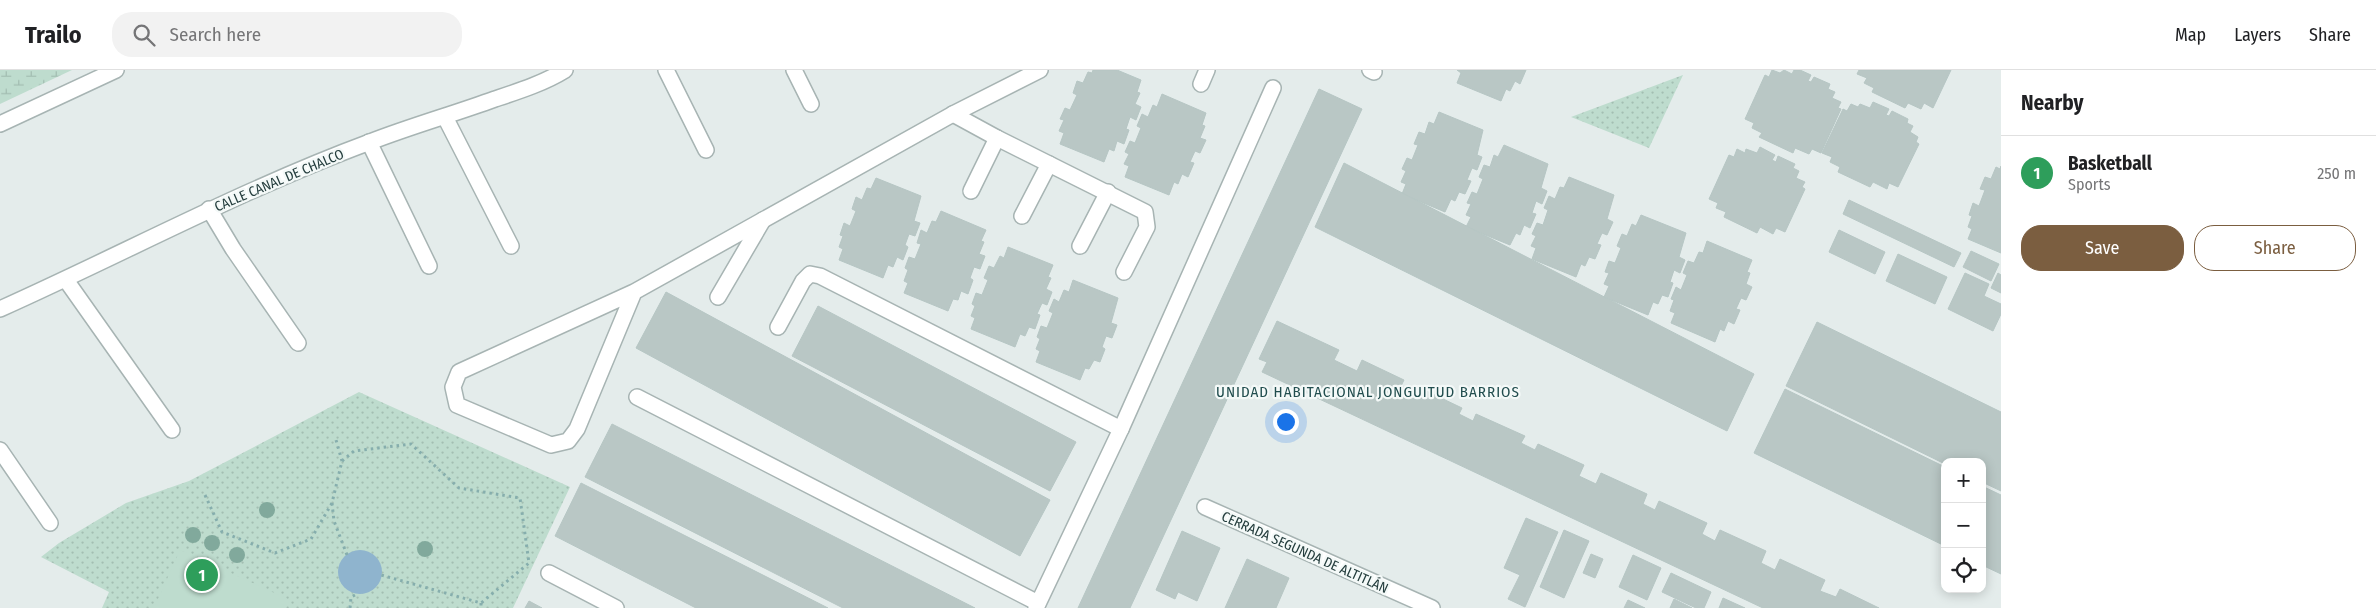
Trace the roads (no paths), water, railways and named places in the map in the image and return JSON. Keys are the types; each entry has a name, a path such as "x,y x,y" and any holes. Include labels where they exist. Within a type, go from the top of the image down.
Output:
{"street":[{"path":"0,124 116,70"},
{"name":"CALLE CANAL DE CHALCO","path":"0,309 66,280 209,209 369,142 545,81 565,70"},
{"path":"666,70 706,150"},
{"path":"794,70 811,104"},
{"path":"634,292 577,429 568,441 551,444 458,405 453,387 459,372 634,292 953,114 1040,70"},
{"path":"637,397 1037,606 1120,429 1273,88"},
{"path":"953,114 1145,212 1147,227 1124,272"},
{"path":"445,117 511,246"},
{"path":"971,191 997,138"},
{"path":"369,142 429,266"},
{"path":"1022,216 1049,164"},
{"path":"1080,246 1108,192"},
{"path":"209,209 233,249 298,343"},
{"path":"718,297 764,219"},
{"path":"778,327 803,280 810,274 820,276 1120,429"},
{"path":"66,280 172,430"},
{"path":"0,450 50,523"},
{"name":"CERRADA SEGUNDA DE ALTITLÁN","path":"1206,507 1432,608"},
{"path":"549,573 616,608"}],"water":[{"path":"360,550 372,554 378,560 382,572 378,584 372,590 360,594 348,590 342,584 338,572 342,560 348,554"}],"place":[{"name":"Basketball","path":"202,575"}],"district":[{"name":"UNIDAD HABITACIONAL JONGUITUD BARRIOS","path":"1368,392"}]}
